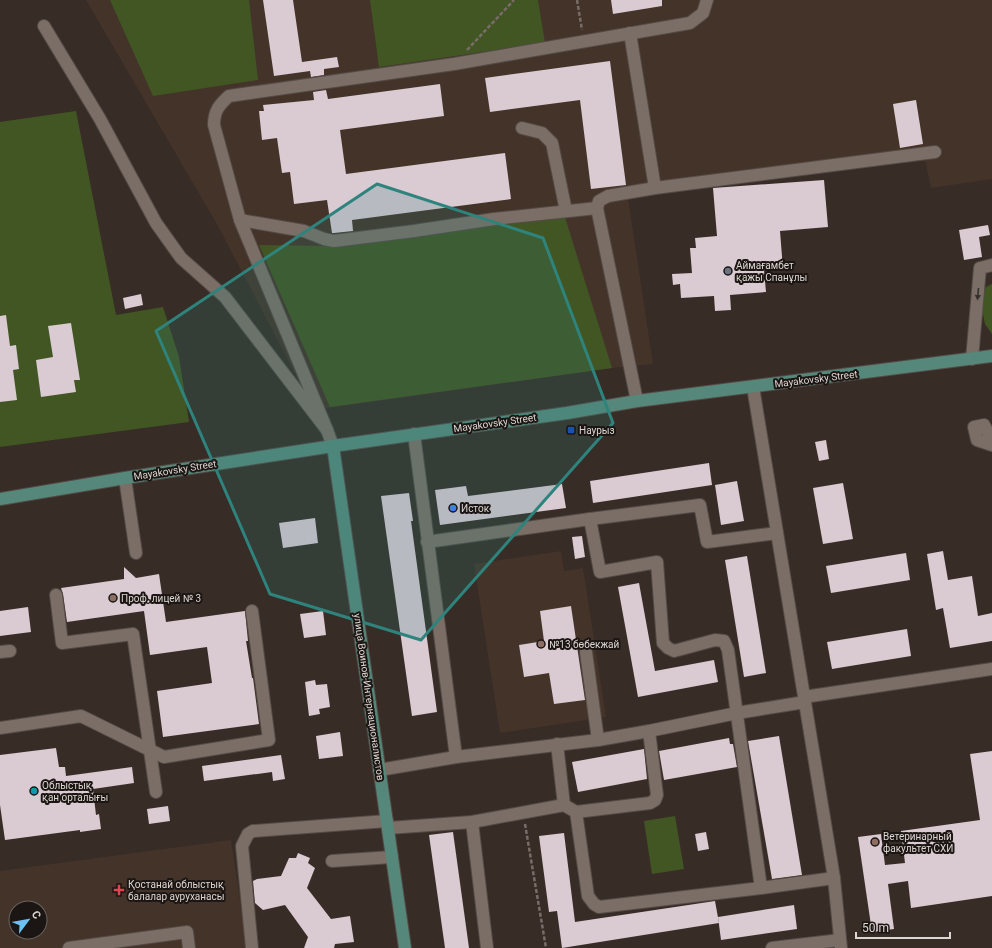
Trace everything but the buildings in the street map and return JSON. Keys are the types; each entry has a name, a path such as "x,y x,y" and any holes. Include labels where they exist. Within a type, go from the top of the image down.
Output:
{"main road":[{"name":"Mayakovsky Street","path":"0,499 333,446 567,413 638,401 992,356"},
{"name":"улица Воинов-Интернационалистов","path":"333,446 405,948"}],"street":[{"path":"333,446 240,220 214,125 214,116 218,106 229,96 454,64 690,23 703,14 707,0"},
{"path":"44,26 100,119 156,223 181,258 225,297 327,430"},
{"path":"630,33 655,188"},
{"path":"522,128 542,133 552,143 566,211"},
{"path":"638,401 628,362 597,208 599,201 608,196 655,188 935,152"},
{"path":"240,220 304,231 324,239 334,241 494,219 597,208"},
{"path":"972,359 980,268 992,265"},
{"path":"753,387 834,878 840,944 772,948"},
{"path":"992,440 984,425 974,427 977,440 992,444"},
{"path":"414,434 456,757"},
{"path":"125,478 136,553"},
{"path":"428,542 700,505 707,542 777,533"},
{"path":"590,519 600,572 657,562 663,643 668,648 674,651 715,640 724,641 728,650 761,888"},
{"path":"56,595 62,643 133,634 156,792"},
{"path":"0,728 81,716 164,757 269,740 252,611"},
{"path":"586,652 598,740"},
{"path":"380,770 456,757 598,740 805,700 992,669"},
{"path":"252,948 242,846 248,834 254,831 472,822 564,805 576,812 650,803 655,800 657,795 649,731"},
{"path":"557,744 564,805"},
{"path":"576,812 588,896 594,904 599,907 834,878"},
{"path":"472,822 487,948"},
{"path":"332,861 392,857"},
{"path":"69,948 187,932 189,948"}],"path":[{"path":"454,64 514,0"},
{"path":"577,0 582,42"},
{"path":"523,812 546,948"}],"highlighted area":[{"path":"377,184 543,238 613,423 421,640 270,594 156,331"}],"shaded area":[{"path":"86,0 992,0 992,179 931,188 925,159 628,198 653,364 612,368 314,410 218,226"},
{"name":"№13 бөбекжай","path":"561,551 564,571 583,568 606,717 500,733 474,564"},
{"name":"Қостанай облыстық балалар ауруханасы","path":"231,840 247,948 0,948 0,871"}],"green space":[{"path":"110,0 249,0 258,80 153,96"},
{"path":"370,0 538,0 545,43 379,67"},
{"path":"76,111 116,315 163,307 179,357 189,422 0,447 0,122"},
{"path":"564,214 612,368 330,407 259,245 333,246"},
{"path":"992,284 992,334 985,324 980,300 986,287"},
{"path":"675,816 684,869 652,874 644,821"}],"place":[{"name":"Аймағамбет қажы Спанұлы","path":"728,271"},
{"name":"Наурыз","path":"571,430"},
{"name":"Исток","path":"453,508"},
{"name":"Проф. лицей № 3","path":"113,598"},
{"name":"№13 бөбекжай","path":"541,644"},
{"name":"Облыстық қан орталығы","path":"34,791"},
{"name":"Ветеринарный факультет СХИ","path":"875,842"},
{"name":"Қостанай облыстық балалар ауруханасы","path":"119,890"}]}
